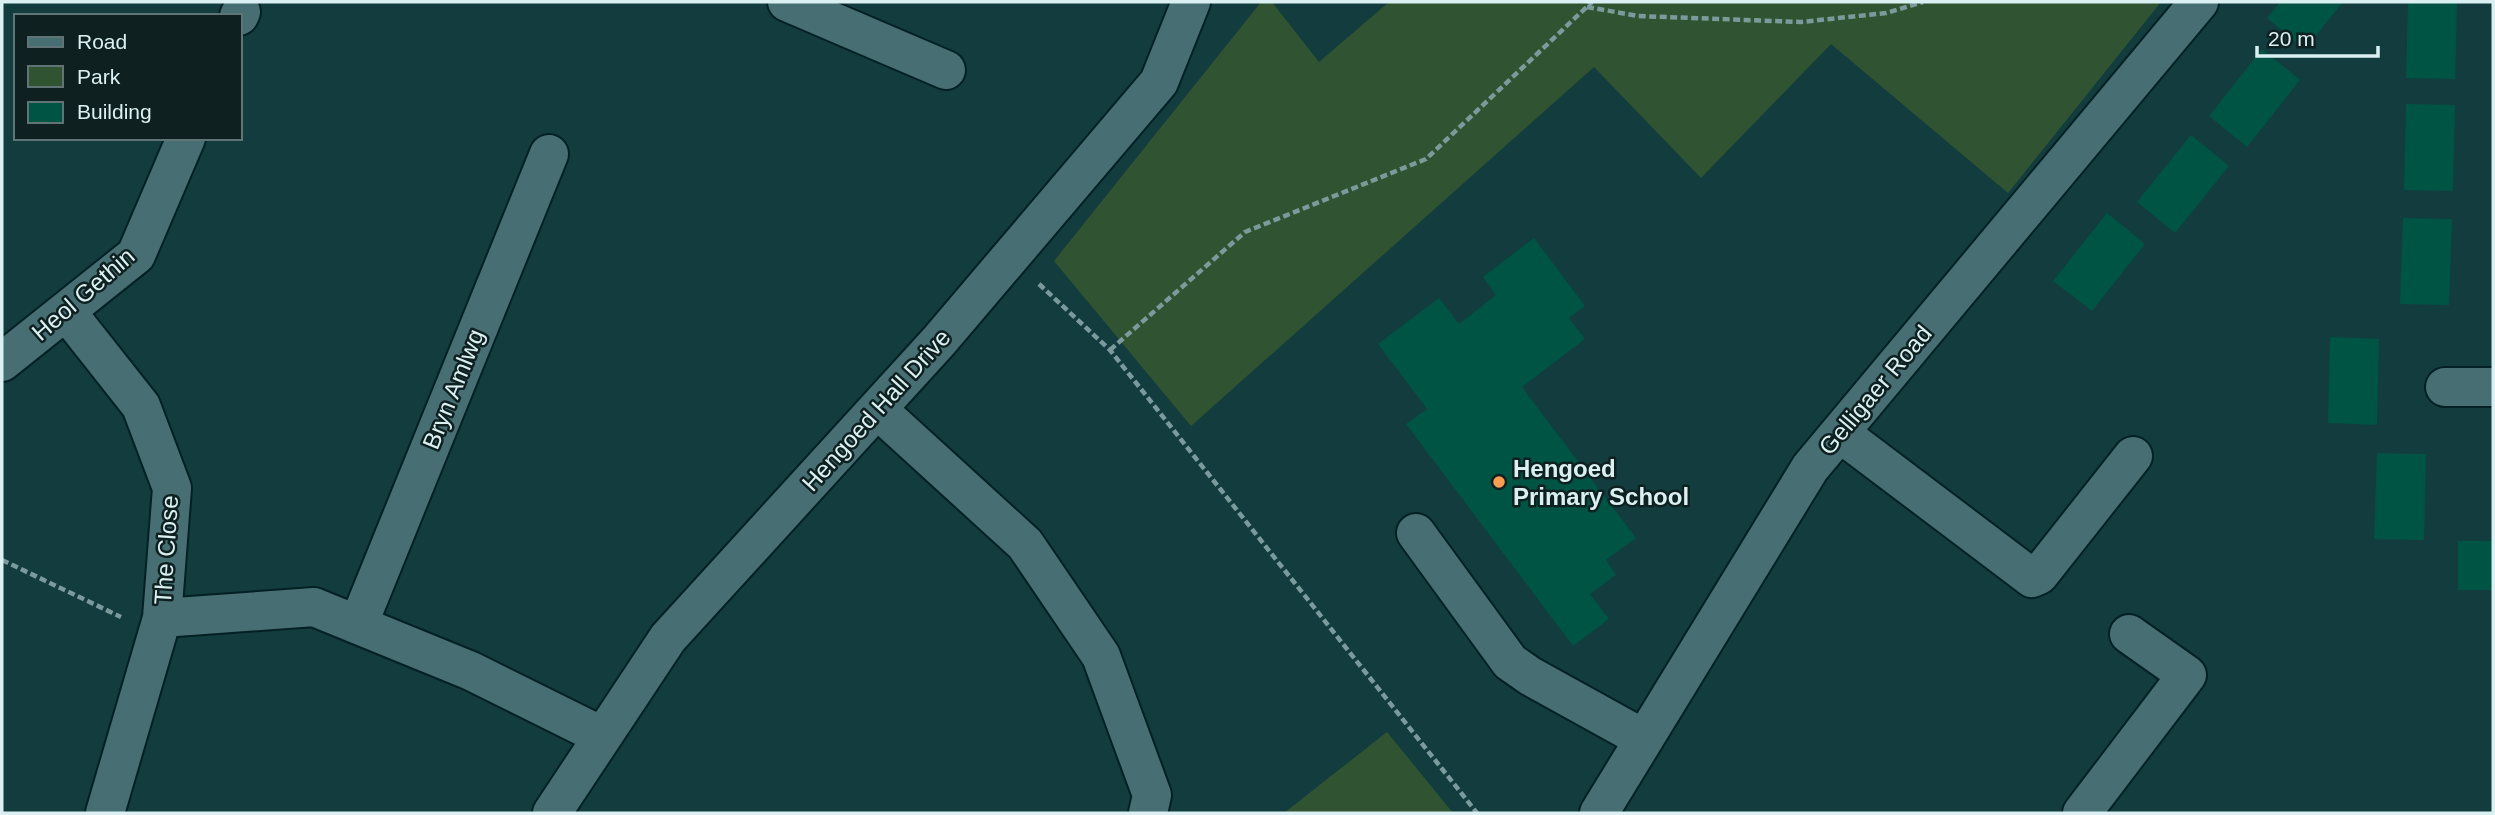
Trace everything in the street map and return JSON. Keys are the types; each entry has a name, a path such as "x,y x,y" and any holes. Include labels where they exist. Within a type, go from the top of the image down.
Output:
{"street":[{"path":"787,2 946,70"},
{"name":"Hengoed Hall Drive","path":"552,813 668,638 939,341 1159,82 1191,2"},
{"name":"Gelligaer Road","path":"1599,813 1810,468 2199,2"},
{"name":"Heol Gethin","path":"2,362 135,255 185,140"},
{"name":"Bryn Amlwg","path":"358,625 549,154"},
{"name":"The Close","path":"66,311 141,406 172,488 160,624 105,813"},
{"path":"2445,387 2493,387"},
{"path":"877,409 1026,544 1101,656 1152,795 1148,813"},
{"path":"1840,433 2032,578 2039,576 2133,456"},
{"path":"1416,533 1510,662 1530,676 1644,739"},
{"path":"160,624 314,607 471,671 602,736"},
{"path":"2082,813 2187,675 2129,634"}],"path":[{"path":"1110,350 1245,232 1426,159 1592,2"},
{"path":"1587,6 1638,16 1801,22 1886,13 1923,2"},
{"path":"1011,257 1110,350 1477,813"},
{"path":"2,560 109,613 160,624"}],"green space":[{"path":"1261,2 1272,2 1319,62 1389,2 2161,2 2008,193 1831,44 1701,178 1594,67 1191,426 1054,261"},
{"path":"1387,732 1453,813 1284,813"}],"building":[{"path":"2280,2 2343,2 2305,49 2267,18"},
{"path":"2408,2 2457,2 2455,79 2406,78"},
{"path":"2262,49 2300,80 2247,147 2209,116"},
{"path":"2406,104 2455,105 2453,191 2404,190"},
{"path":"2191,135 2229,166 2175,233 2137,202"},
{"path":"2107,213 2145,244 2092,311 2053,281"},
{"path":"2403,218 2452,219 2449,305 2400,304"},
{"path":"1534,238 1585,306 1569,318 1585,339 1522,387 1636,538 1606,560 1616,575 1590,594 1609,619 1573,646 1406,424 1427,409 1378,344 1439,298 1459,324 1496,295 1483,277"},
{"path":"2330,337 2379,339 2377,425 2328,423"},
{"path":"2377,453 2426,454 2424,540 2374,539"},
{"path":"2458,541 2493,541 2493,590 2458,590"}],"place":[{"name":"Hengoed Primary School","path":"1499,482"}]}
